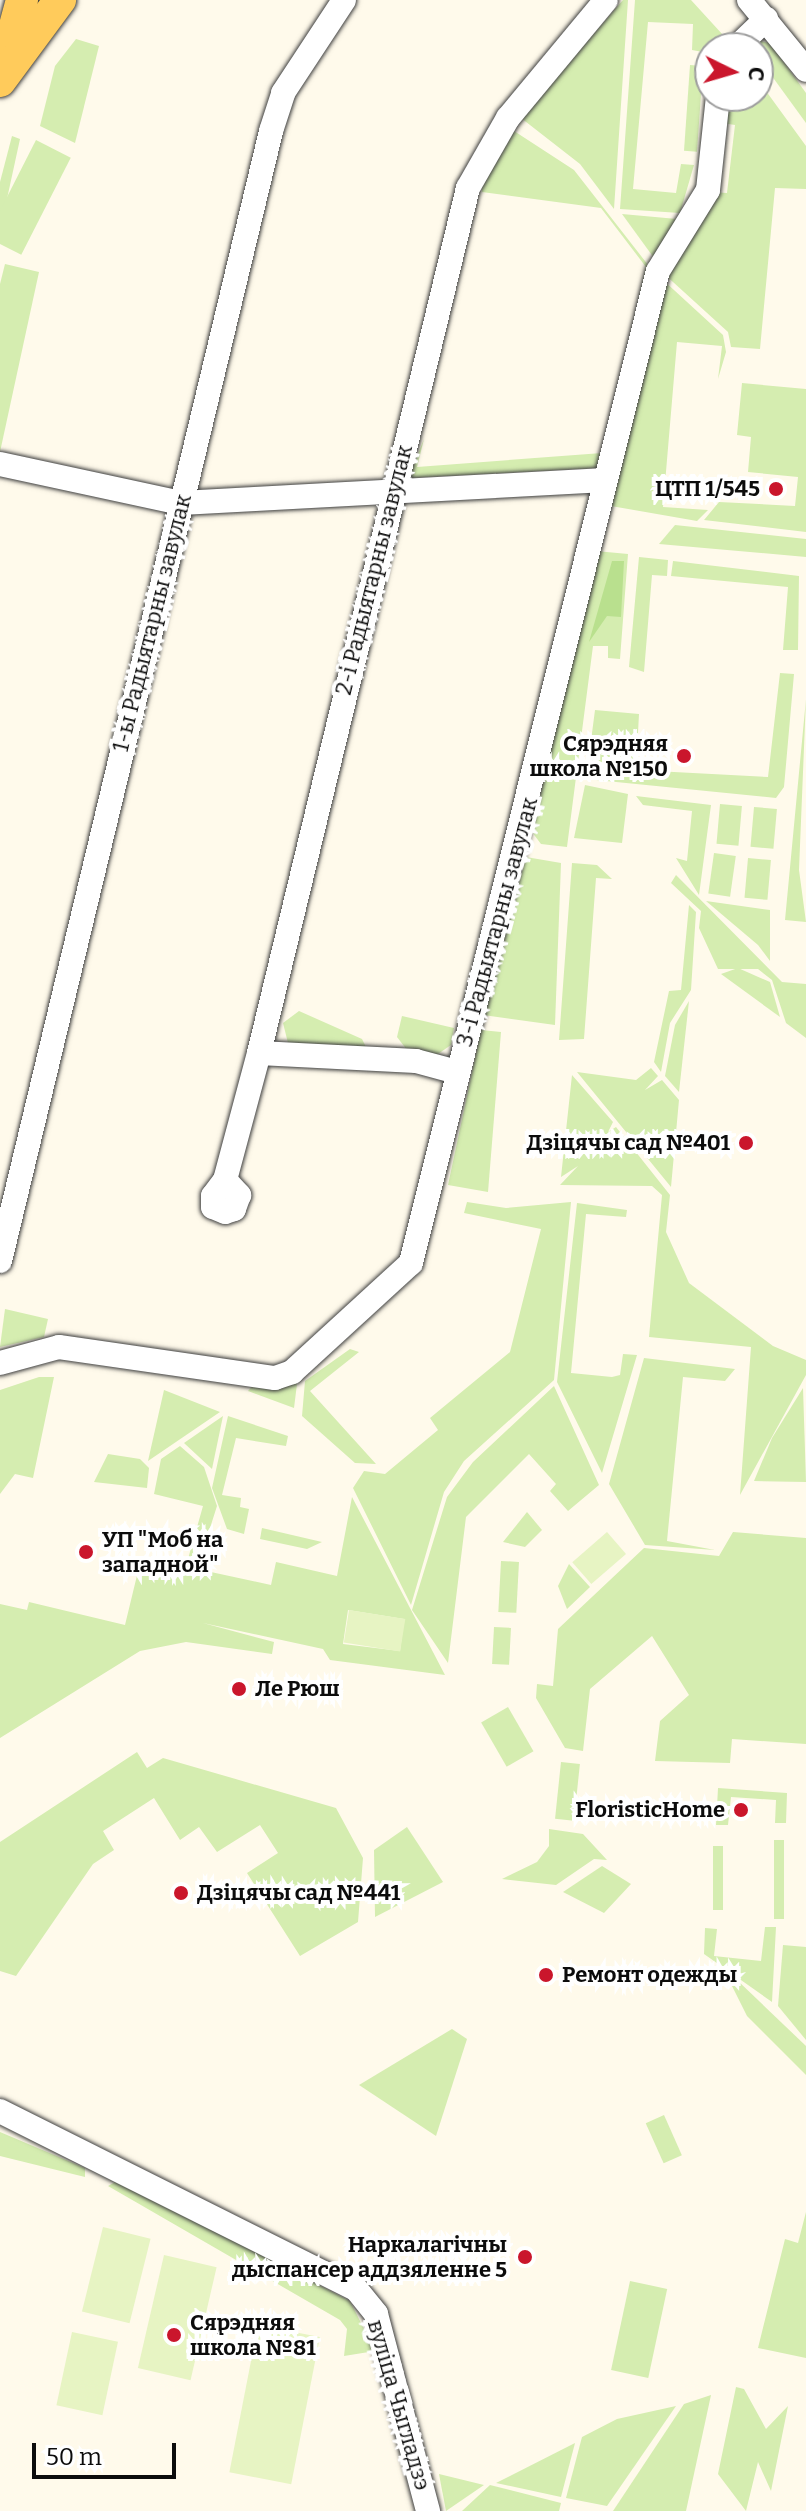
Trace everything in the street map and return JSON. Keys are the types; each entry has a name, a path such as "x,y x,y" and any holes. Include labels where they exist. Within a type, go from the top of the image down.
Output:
{"main road":[{"path":"0,81 22,0"},
{"path":"0,81 60,0"}],"street":[{"name":"1-ы Радыятарны завулак","path":"0,1261 279,105 344,0"},
{"name":"2-і Радыятарны завулак","path":"225,1180 259,1053 468,188 508,118 606,0"},
{"path":"749,0 806,70"},
{"path":"753,32 766,19"},
{"name":"3-і Радыятарны завулак","path":"0,1363 59,1347 260,1377 292,1372 411,1263 658,271 708,190 716,112"},
{"path":"0,464 181,503 392,494 605,480"},
{"path":"259,1053 416,1061 457,1072"},
{"name":"вуліца Чыгладзэ","path":"0,2111 343,2281 366,2300 428,2511"}],"green space":[{"path":"623,0 628,0 614,209 580,164 521,118"},
{"path":"635,0 691,0 720,32 694,32 694,50 693,24 648,22 633,189 676,193 681,164 694,165 680,213 620,209"},
{"path":"76,39 99,46 75,143 40,126 55,66"},
{"path":"774,49 806,93 806,123 774,79"},
{"path":"690,65 694,65 694,112 700,112 697,152 684,151"},
{"path":"774,102 806,146 806,189 775,188 760,349 731,347 728,332 662,272 713,192 727,193 735,125 722,123 724,112 774,112"},
{"path":"511,129 574,170 652,270 599,468 408,478 424,439 417,467 602,453 646,267 601,208 482,192 482,178"},
{"path":"12,136 20,139 0,231 0,182"},
{"path":"36,140 71,158 21,255 0,244 0,211"},
{"path":"622,214 677,219 654,258"},
{"path":"5,264 39,272 0,452 0,284"},
{"path":"662,279 723,335 726,352 718,379 722,346 677,342 663,507 708,510 697,521 611,506"},
{"path":"742,383 806,389 806,532 704,520 719,502 795,506 798,477 748,472 751,437 737,435"},
{"path":"675,525 806,539 806,557 659,544"},
{"path":"596,551 628,554 620,659 608,658 608,646 593,646 567,847 541,844 532,832"},
{"path":"639,557 668,560 667,576 652,575 644,672 629,667"},
{"path":"612,561 624,561 621,617 607,616 589,642"},
{"path":"673,561 799,576 798,650 783,650 788,587 671,576"},
{"path":"780,673 794,674 784,787 776,798 586,779 595,710 639,714 636,770 768,777"},
{"path":"806,699 799,870 806,922 785,920"},
{"path":"585,785 628,794 622,843 574,838"},
{"path":"636,796 711,805 699,895 676,858 687,861 692,811 643,805"},
{"path":"720,804 742,806 738,846 717,844"},
{"path":"754,807 777,809 773,849 751,847"},
{"path":"714,853 736,856 730,897 708,894"},
{"path":"526,857 561,863 555,1025 483,1015"},
{"path":"748,858 771,860 767,900 745,898"},
{"path":"572,863 597,865 612,879 596,878 584,1039 559,1040"},
{"path":"676,875 782,982 806,984 806,1038 786,1023 772,980 758,969 718,969 699,928 701,911 671,883"},
{"path":"706,901 770,910 770,961 758,945"},
{"path":"689,905 696,912 691,990 670,1023 661,1072 654,1062 669,991 681,990"},
{"path":"738,968 770,982 780,1017 721,974"},
{"path":"689,1001 679,1092 665,1076 675,1025"},
{"path":"299,1011 362,1039 366,1047 289,1047 283,1023"},
{"path":"402,1016 454,1028 451,1045 435,1056 407,1050 397,1037"},
{"path":"481,1030 501,1032 488,1192 448,1185"},
{"path":"651,1068 658,1076 645,1090 662,1080 679,1100 671,1187 577,1072 636,1080"},
{"path":"572,1075 613,1122 608,1132 616,1127 670,1195 666,1232 689,1283 773,1346 806,1360 806,1375 740,1495 751,1347 649,1337 662,1195 652,1186 560,1185 578,1166 561,1177"},
{"path":"467,1202 506,1208 571,1202 554,1380 464,1461 444,1492 411,1605 353,1488 364,1471 385,1474 438,1430 430,1418 510,1352 541,1229 464,1213"},
{"path":"577,1203 627,1210 626,1217 586,1214 571,1373 620,1375 623,1354 637,1355 602,1473 557,1382"},
{"path":"5,1309 48,1319 44,1337 0,1347"},
{"path":"350,1349 359,1352 310,1391 376,1464 355,1463 302,1416 305,1381"},
{"path":"644,1358 735,1369 725,1381 683,1377 667,1541 715,1550 645,1545 609,1484"},
{"path":"298,1376 294,1408 248,1391 255,1383"},
{"path":"39,1377 54,1377 33,1478 15,1474 0,1494 0,1390"},
{"path":"554,1386 599,1485 568,1511 550,1491 556,1484 529,1454 466,1517 448,1663 412,1610 447,1497 473,1462"},
{"path":"803,1388 806,1482 754,1481 772,1438"},
{"path":"164,1390 220,1412 148,1461"},
{"path":"223,1416 212,1469 184,1443"},
{"path":"228,1416 288,1436 286,1446 236,1438 222,1495 241,1498 240,1507 249,1509 244,1534 227,1529 212,1488"},
{"path":"180,1446 204,1467 217,1506 197,1569 271,1585 276,1562 337,1576 352,1497 445,1675 330,1660 323,1649 203,1623 274,1642 272,1654 186,1642 140,1651 0,1738 0,1604 27,1610 29,1602 125,1625 140,1563 184,1573 203,1506 154,1494 161,1459","holes":["348,1610 404,1619 400,1651 343,1644"]},
{"path":"108,1454 140,1459 149,1468 147,1488 94,1482"},
{"path":"527,1512 542,1530 525,1547 503,1542"},
{"path":"262,1528 322,1542 307,1549 260,1539"},
{"path":"607,1532 626,1554 591,1584 572,1562"},
{"path":"733,1532 806,1538 806,1744 732,1739 730,1763 655,1761 660,1721 689,1695 652,1636 590,1689 583,1751 565,1748 536,1698 537,1684 553,1686 558,1629 644,1548 719,1556"},
{"path":"501,1561 519,1562 516,1613 498,1612"},
{"path":"569,1564 590,1587 567,1609 558,1586"},
{"path":"349,1610 405,1619 400,1652 344,1643"},
{"path":"494,1627 511,1628 509,1665 492,1664"},
{"path":"508,1707 534,1751 507,1767 481,1722"},
{"path":"137,1752 147,1768 163,1758 336,1808 363,1858 358,1922 300,1956 247,1873 278,1853 260,1825 217,1852 199,1827 180,1840 154,1798 103,1831 114,1850 93,1864 16,1976 0,1971 0,1842"},
{"path":"561,1762 580,1764 574,1821 555,1819"},
{"path":"718,1788 787,1793 786,1823 775,1823 776,1800 731,1797 728,1825 716,1825"},
{"path":"407,1827 443,1882 375,1917 374,1850"},
{"path":"549,1829 583,1834 607,1860 594,1859 556,1885 502,1879 537,1862 549,1846"},
{"path":"774,1840 784,1840 784,1919 774,1919"},
{"path":"713,1846 723,1846 723,1910 713,1910"},
{"path":"602,1866 631,1884 604,1913 563,1892"},
{"path":"765,1927 776,1927 772,2002 704,1954 705,1928 717,1929 714,1956 761,1961"},
{"path":"783,1945 806,1947 806,2040 778,2006"},
{"path":"736,1979 806,2046 806,2075 747,2016 731,1984"},
{"path":"452,2029 467,2039 436,2136 359,2085"},
{"path":"664,2115 682,2155 664,2163 646,2123"},
{"path":"0,2132 85,2168 85,2177 0,2156"},
{"path":"117,2181 350,2301 375,2351 344,2356 347,2329 340,2320 108,2186"},
{"path":"806,2212 806,2358 758,2348 785,2239 798,2243"},
{"path":"103,2227 151,2239 129,2323 82,2311"},
{"path":"164,2255 217,2267 191,2380 138,2368"},
{"path":"630,2281 667,2289 648,2378 611,2370"},
{"path":"258,2325 320,2337 291,2484 229,2472"},
{"path":"72,2332 118,2342 102,2415 56,2405"},
{"path":"736,2387 744,2389 766,2429 788,2406 771,2491 758,2462 746,2511 718,2474"},
{"path":"711,2395 686,2511 613,2511 684,2404"},
{"path":"676,2406 607,2506 566,2498 582,2437 617,2419"},
{"path":"575,2443 561,2497 496,2483"},
{"path":"439,2474 484,2485 446,2511"},
{"path":"490,2485 561,2503 559,2511 462,2511"}],"place":[{"name":"ЦТП 1/545","path":"776,489"},
{"name":"Сярэдняя школа №150","path":"684,756"},
{"name":"Дзіцячы сад №401","path":"746,1143"},
{"name":"УП \"Моб на западной\"","path":"86,1552"},
{"name":"Ле Рюш","path":"239,1689"},
{"name":"FloristicHome","path":"741,1810"},
{"name":"Дзіцячы сад №441","path":"181,1893"},
{"name":"Ремонт одежды","path":"546,1975"},
{"name":"Наркалагічны дыспансер аддзяленне 5","path":"525,2257"},
{"name":"Сярэдняя школа №81","path":"174,2335"}]}
